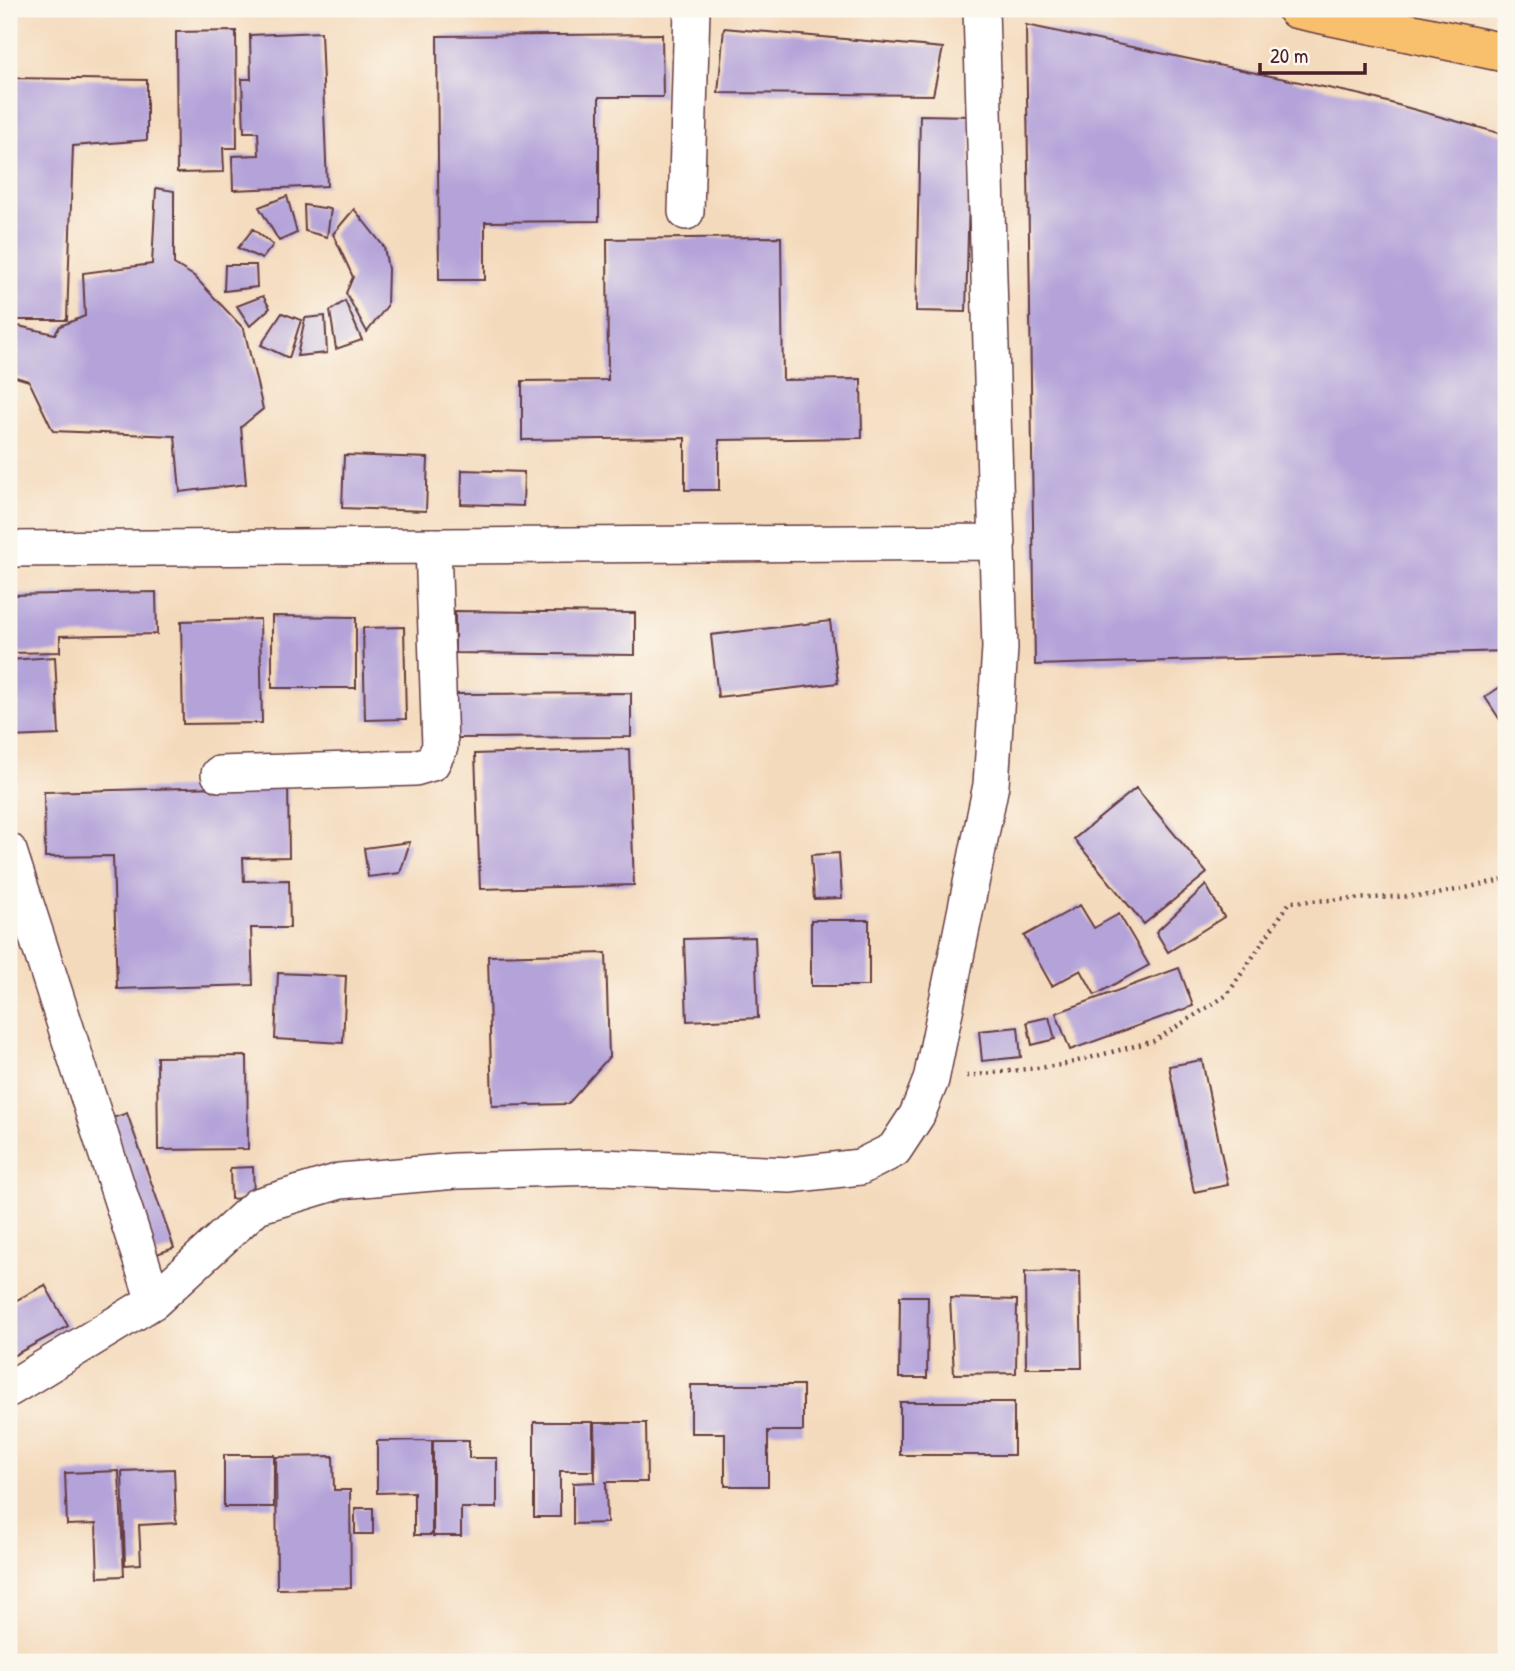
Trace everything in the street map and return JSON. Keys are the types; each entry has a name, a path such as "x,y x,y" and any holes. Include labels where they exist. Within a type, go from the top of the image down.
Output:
{"main road":[{"path":"1296,9 1506,53"}],"street":[{"path":"685,212 692,9"},
{"path":"9,1389 154,1301 257,1206 340,1181 456,1171 602,1167 790,1175 860,1167 894,1150 917,1115 931,1080 991,785 1000,648 981,9"},
{"path":"9,549 998,542"},
{"path":"219,774 415,768 432,763 440,747 433,546"},
{"path":"9,851 154,1301"}],"path":[{"path":"931,1080 1062,1065 1154,1041 1227,995 1290,902 1433,895 1506,879"}],"building":[{"path":"1026,25 1362,95 1506,135 1506,651 1035,665"},
{"path":"724,28 943,48 933,95 718,93"},
{"path":"236,31 237,148 223,148 224,172 177,173 176,32"},
{"path":"321,32 327,186 233,190 232,156 259,155 258,132 244,132 242,79 251,79 250,35"},
{"path":"662,34 663,97 599,97 599,221 485,222 485,280 439,280 437,36"},
{"path":"9,78 147,80 147,140 73,146 67,320 9,320"},
{"path":"920,115 971,116 966,312 916,311"},
{"path":"156,188 174,191 174,264 194,276 244,329 263,409 241,427 246,484 180,492 175,436 53,431 29,381 9,375 9,337 17,338 18,326 55,334 60,326 85,316 83,273 152,264"},
{"path":"287,196 297,233 279,241 259,207"},
{"path":"304,205 331,209 327,237 305,231"},
{"path":"354,209 384,247 388,269 387,306 367,332 346,293 353,277 333,234"},
{"path":"253,229 273,245 262,259 238,248"},
{"path":"781,237 783,380 861,379 862,438 719,440 719,490 685,490 685,438 522,440 522,381 608,380 607,239"},
{"path":"225,265 256,265 257,287 224,291"},
{"path":"263,296 270,308 250,326 237,306"},
{"path":"345,301 362,340 336,349 330,311"},
{"path":"282,313 301,320 289,358 261,345"},
{"path":"325,316 327,353 297,356 305,318"},
{"path":"344,455 428,458 426,511 342,508"},
{"path":"462,470 524,472 523,506 461,504"},
{"path":"156,592 157,634 60,636 60,652 10,653 9,595"},
{"path":"455,611 635,613 635,655 455,653"},
{"path":"272,616 356,617 356,688 272,688"},
{"path":"260,619 262,723 183,724 181,621"},
{"path":"830,621 838,683 718,697 711,635"},
{"path":"404,627 406,719 365,720 363,628"},
{"path":"55,657 59,735 9,737 9,660"},
{"path":"1506,683 1506,729 1485,697"},
{"path":"631,693 631,737 454,738 454,694"},
{"path":"629,749 634,885 480,889 475,754"},
{"path":"288,785 289,857 243,858 244,881 289,880 290,928 251,928 253,985 117,989 113,856 45,857 44,792"},
{"path":"1136,788 1207,873 1144,924 1074,839"},
{"path":"410,842 400,873 368,877 364,848"},
{"path":"839,853 842,898 814,899 811,855"},
{"path":"1206,885 1224,917 1168,952 1156,932"},
{"path":"1080,905 1094,928 1119,914 1149,965 1095,995 1081,970 1052,986 1024,936"},
{"path":"811,920 869,920 869,986 811,986"},
{"path":"755,937 758,1018 687,1021 684,939"},
{"path":"606,953 609,1057 568,1104 492,1106 488,956"},
{"path":"1179,968 1193,1006 1070,1050 1056,1013"},
{"path":"278,973 346,976 343,1043 275,1039"},
{"path":"1049,1017 1055,1039 1032,1045 1027,1022"},
{"path":"1018,1027 1021,1057 982,1061 979,1031"},
{"path":"247,1056 248,1149 158,1150 157,1057"},
{"path":"1202,1060 1228,1185 1194,1192 1169,1066"},
{"path":"127,1113 174,1248 154,1255 107,1120"},
{"path":"253,1167 254,1197 231,1199 230,1168"},
{"path":"1080,1271 1082,1368 1026,1368 1025,1272"},
{"path":"45,1285 68,1326 9,1358 9,1304"},
{"path":"900,1296 928,1296 927,1378 899,1378"},
{"path":"950,1298 1017,1300 1016,1373 954,1374"},
{"path":"691,1385 803,1385 803,1431 768,1431 768,1486 725,1486 725,1433 691,1433"},
{"path":"900,1402 1014,1402 1014,1455 900,1455"},
{"path":"534,1422 593,1422 593,1471 560,1471 560,1517 534,1517"},
{"path":"594,1423 646,1423 647,1482 606,1482 607,1523 573,1524 573,1483 595,1482"},
{"path":"432,1440 432,1535 414,1535 414,1492 377,1493 377,1441"},
{"path":"433,1440 469,1440 469,1458 497,1458 497,1508 461,1508 461,1536 433,1536"},
{"path":"224,1455 274,1455 274,1507 224,1507"},
{"path":"333,1456 334,1490 350,1490 351,1588 277,1589 276,1457"},
{"path":"174,1469 176,1523 139,1525 141,1564 125,1565 122,1471"},
{"path":"119,1471 124,1576 98,1577 96,1524 67,1525 65,1473"},
{"path":"355,1508 373,1508 373,1534 355,1534"}]}
